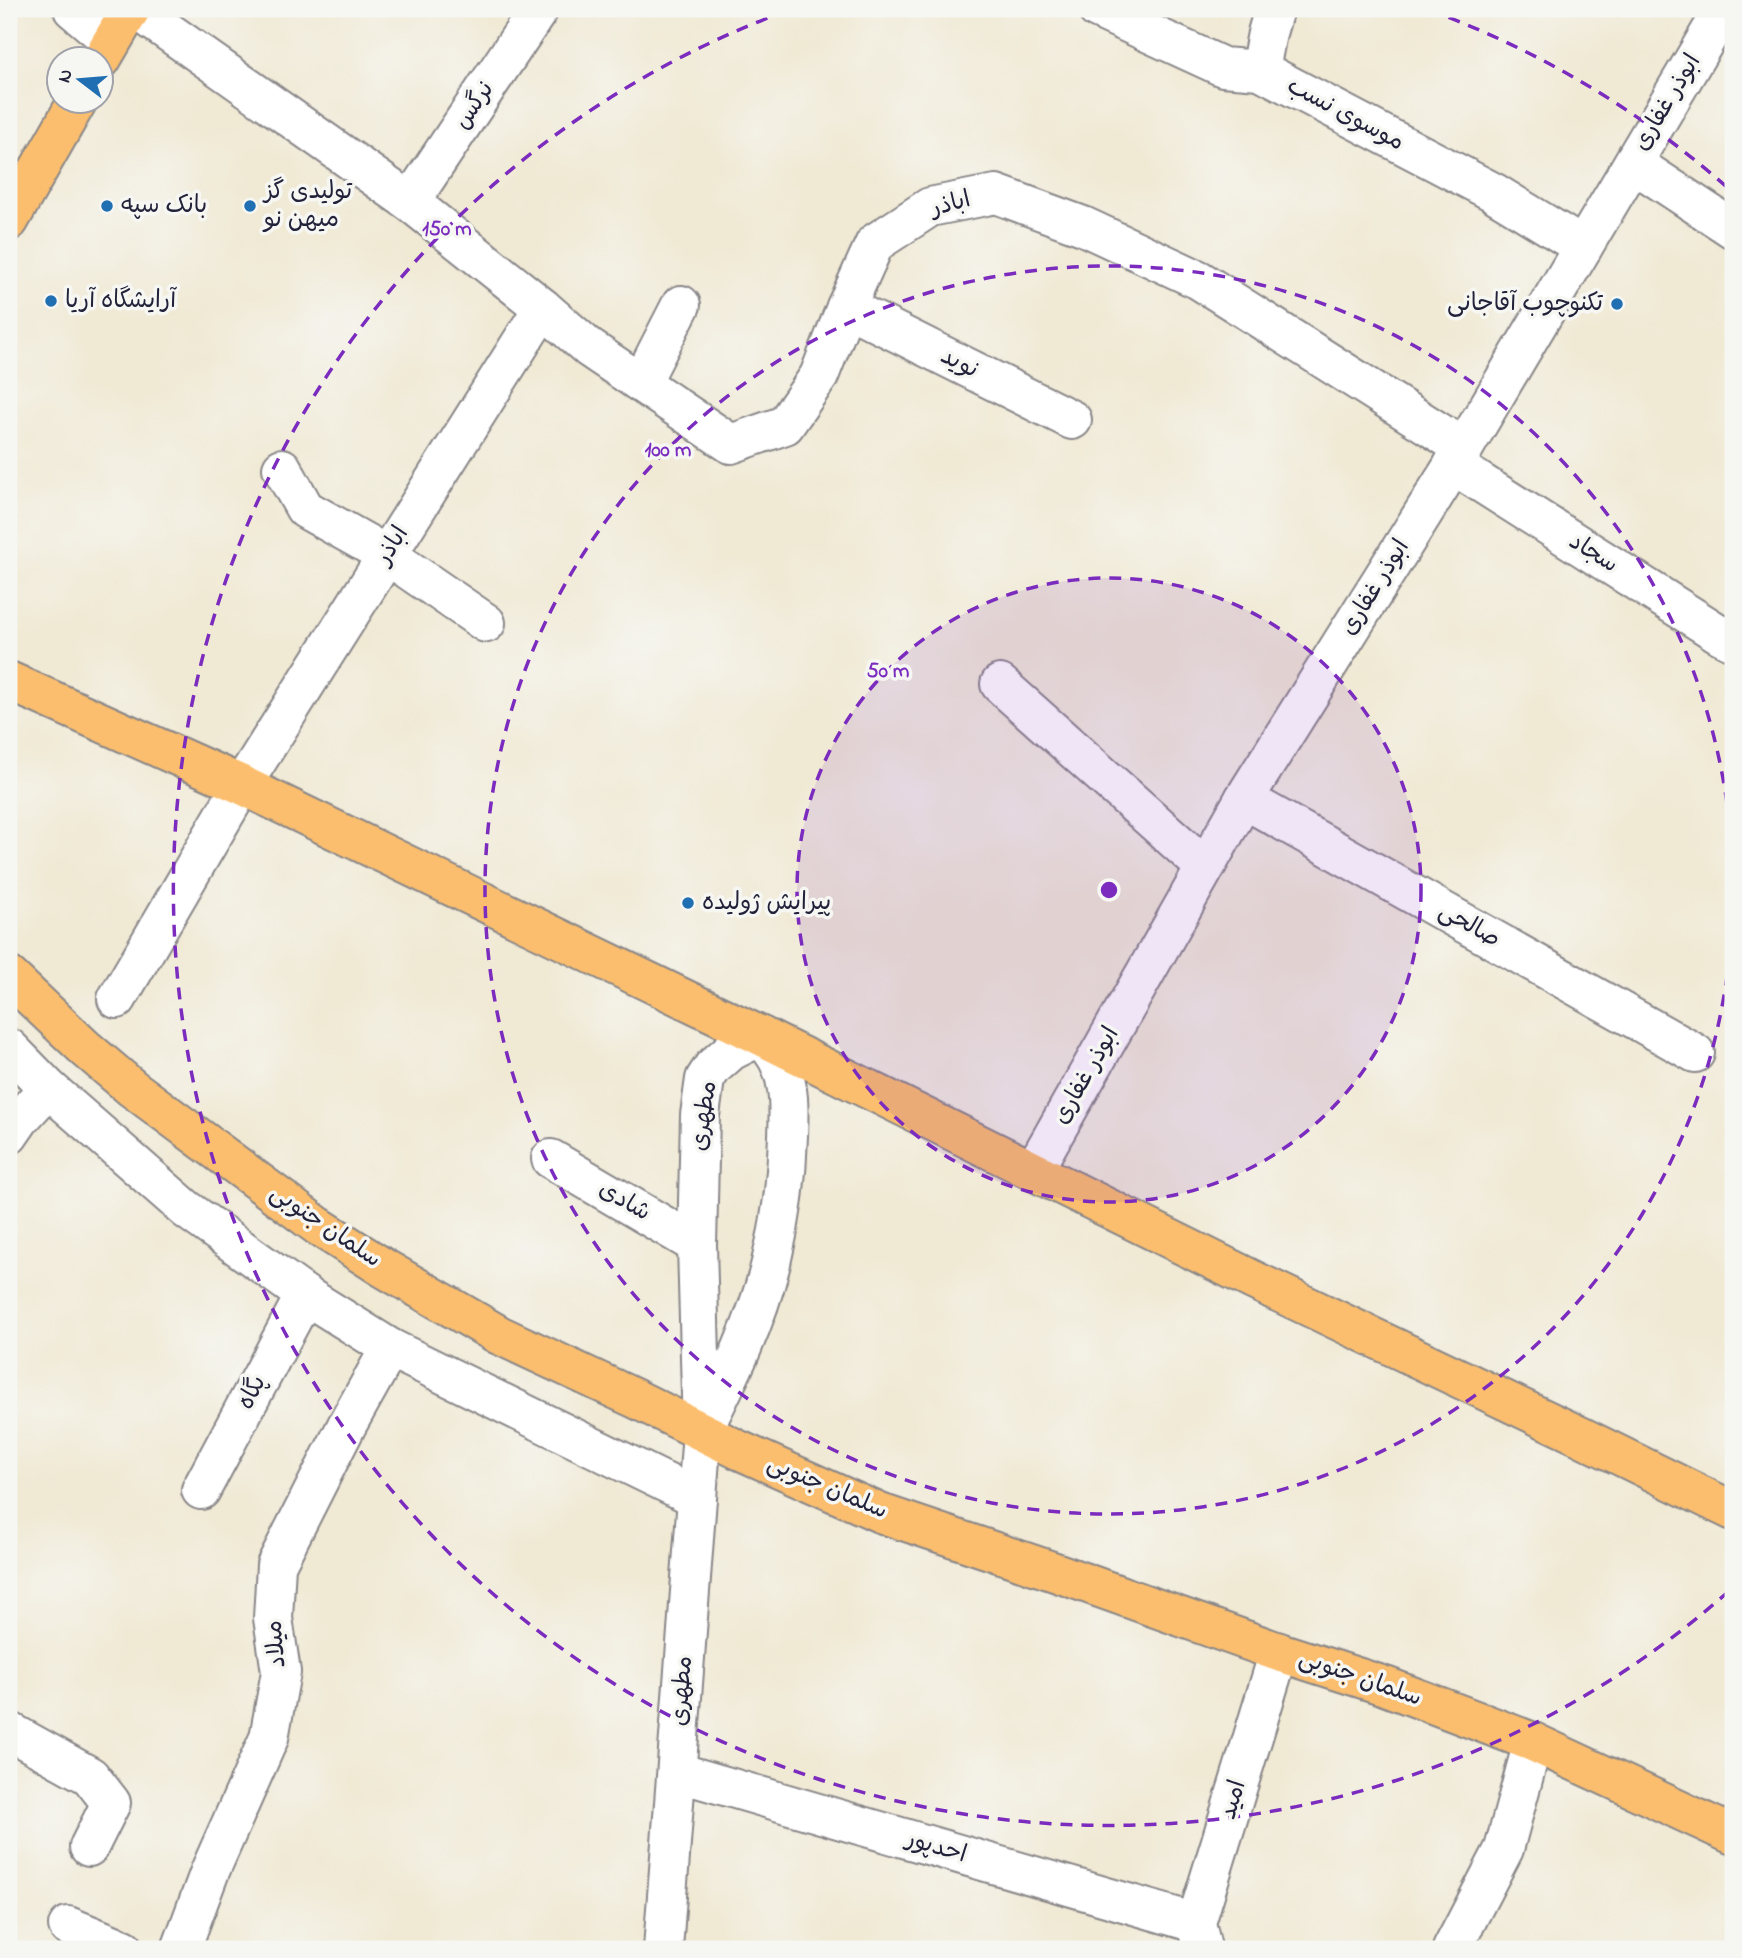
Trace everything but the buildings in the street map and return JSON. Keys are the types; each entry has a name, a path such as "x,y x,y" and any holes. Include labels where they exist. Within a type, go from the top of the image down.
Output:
{"main road":[{"path":"108,46 131,9"},
{"path":"9,221 69,116"},
{"path":"9,681 242,785 761,1036 1255,1281 1733,1511"},
{"name":"سلمان جنوبی","path":"9,976 132,1088 318,1226 382,1267 499,1335 739,1450 880,1513 1279,1652 1385,1686 1533,1742 1733,1835"}],"street":[{"path":"73,9 103,46"},
{"name":"اباذر","path":"136,9 410,202 590,348 731,444 785,425 819,376 875,243 930,206 996,194 1083,226 1199,280 1459,456"},
{"name":"نرگس","path":"410,202 539,9"},
{"name":"موسوی نسب","path":"1097,9 1223,66 1260,70 1493,192 1583,247"},
{"path":"1260,70 1274,9"},
{"name":"ابوذر غفاری","path":"1033,1171 1244,799 1459,456 1724,9"},
{"path":"1633,163 1733,229"},
{"path":"641,383 681,305"},
{"name":"نوید","path":"846,307 1072,420"},
{"name":"اباذر","path":"117,999 242,785 543,308"},
{"name":"سجاد","path":"1459,456 1709,628 1733,641"},
{"path":"282,468 305,509 387,555 486,623"},
{"path":"1000,684 1205,867"},
{"name":"صالحی","path":"1244,799 1695,1053"},
{"name":"مطهری","path":"663,1949 702,1432 697,1245 700,1115 705,1079 713,1067 731,1051 761,1036 780,1063 786,1086 789,1108 788,1154 783,1196 771,1264 752,1324 702,1432"},
{"path":"9,1048 48,1088 186,1209 305,1295 390,1348 697,1498"},
{"path":"9,1135 48,1088"},
{"name":"شادی","path":"551,1159 697,1245"},
{"name":"پگاه","path":"201,1490 305,1295"},
{"name":"میلاد","path":"181,1949 210,1871 269,1738 281,1672 274,1618 276,1565 347,1425 390,1348"},
{"name":"امید","path":"1199,1936 1279,1652"},
{"path":"9,1731 90,1776 111,1803 89,1847"},
{"path":"1452,1949 1504,1849 1533,1742"},
{"name":"احدپور","path":"677,1772 1199,1936"},
{"path":"68,1926 124,1949"}],"place":[{"name":"بانک سپه","path":"107,206"},
{"name":"تولیدی گز میهن نو","path":"250,206"},
{"name":"آرایشگاه آریا","path":"51,301"},
{"name":"تکنوچوب آقاجانی","path":"1617,304"},
{"name":"پیرایش ژولیده","path":"688,903"}]}
